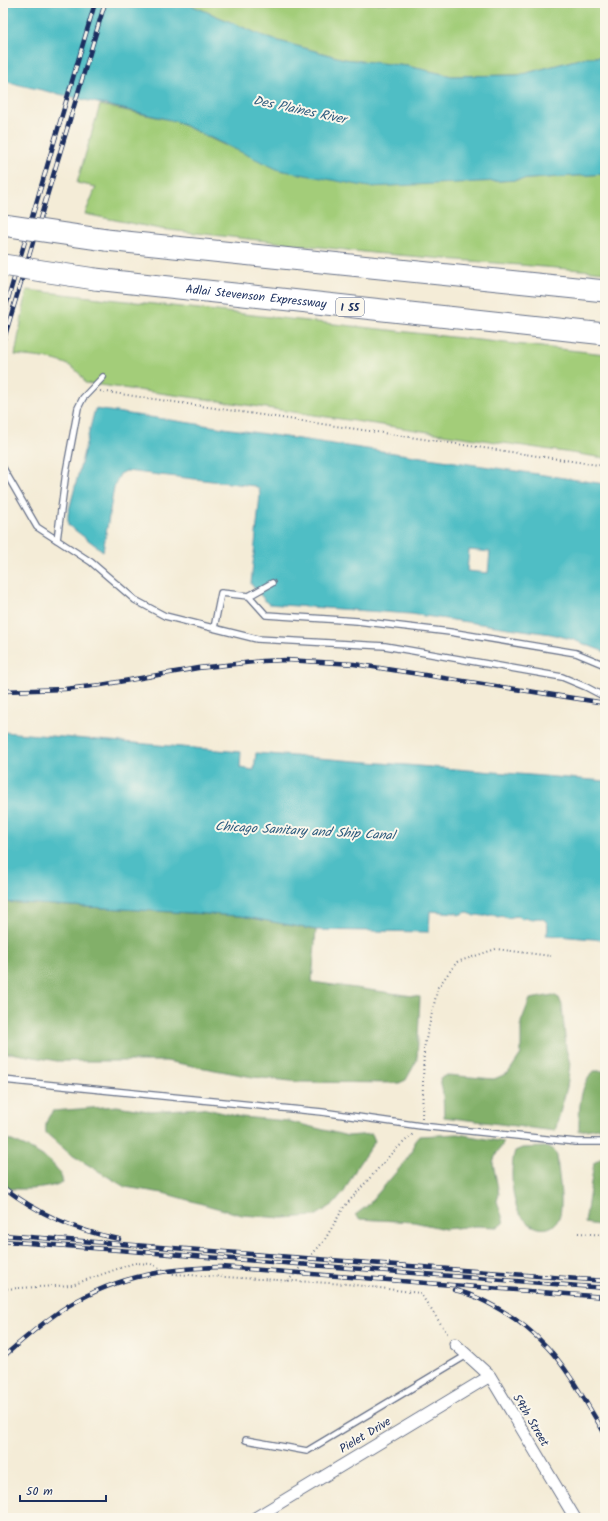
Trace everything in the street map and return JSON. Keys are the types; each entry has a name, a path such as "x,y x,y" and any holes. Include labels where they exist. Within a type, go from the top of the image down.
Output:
{"highway":[{"path":"3,225 106,240 605,291"},
{"name":"Adlai Stevenson Expressway","path":"3,265 95,279 605,334"}],"street":[{"name":"59th Street","path":"455,1344 490,1376 575,1518"},
{"name":"Pielet Drive","path":"255,1518 490,1376"}],"lane":[{"path":"57,540 66,472 78,408 83,398 103,377"},
{"path":"3,468 37,527 91,562 135,600 165,616 257,639 385,646 562,677 605,697"},
{"path":"214,628 221,593 249,596 272,583"},
{"path":"249,596 266,615 357,621 450,632 576,653 605,664"},
{"path":"3,1080 322,1112 421,1126 576,1142 605,1142"},
{"path":"246,1440 307,1451 467,1355"}],"path":[{"path":"91,389 605,466"},
{"path":"288,1281 324,1241 344,1207 392,1153 421,1126 424,1048 438,987 457,962 496,949 551,956"},
{"path":"578,1233 605,1235"},
{"path":"3,1288 72,1285 134,1263 151,1264 172,1274 346,1284 420,1293 455,1344"}],"green space":[{"path":"186,3 605,3 605,57 587,57 519,75 452,76 407,66 344,59 268,38"},
{"path":"100,105 175,121 224,145 449,182 500,181 605,174 605,272 373,253 160,229 85,214 96,187 77,183"},
{"path":"27,290 605,354 605,458 219,401 85,383 80,374 73,368 55,360 15,355"},
{"path":"3,902 241,916 316,930 312,982 420,997 417,1060 406,1080 399,1083 300,1082 253,1077 166,1061 57,1061 11,1053 3,1054"},
{"path":"553,995 559,998 562,1005 566,1049 570,1064 567,1087 555,1131 444,1117 443,1094 440,1078 447,1075 494,1079 508,1073 521,1054 521,1022 530,999"},
{"path":"594,1071 605,1071 605,1129 598,1128 579,1131 581,1099 585,1083"},
{"path":"117,1106 148,1111 202,1108 241,1117 288,1121 348,1136 372,1134 375,1141 358,1165 344,1192 334,1204 315,1216 283,1218 242,1215 163,1193 125,1187 70,1154 46,1133 47,1121 53,1111"},
{"path":"458,1134 504,1142 495,1156 493,1163 499,1194 497,1201 504,1222 498,1227 475,1226 445,1229 414,1222 360,1219 355,1215 367,1206 404,1163 413,1150 414,1142 419,1136"},
{"path":"3,1137 30,1149 47,1159 60,1173 63,1182 50,1187 42,1188 3,1188"},
{"path":"545,1147 553,1149 557,1156 561,1207 556,1223 551,1227 538,1228 525,1220 517,1208 513,1192 512,1165 515,1151 522,1148"},
{"path":"605,1155 605,1226 585,1223 594,1163"}],"water":[{"name":"Des Plaines River","path":"3,3 186,3 268,38 344,59 407,66 452,76 519,75 587,57 605,57 605,174 500,181 369,187 279,170 175,121 3,81"},
{"path":"95,409 605,484 605,652 571,639 551,634 411,614 268,604 251,584 260,495 259,489 255,486 126,471 120,474 114,487 103,551 68,525 68,514","holes":["469,550 490,552 488,573 467,571"]},
{"name":"Chicago Sanitary and Ship Canal","path":"3,732 241,752 240,768 254,770 256,753 605,781 605,940 546,935 548,927 546,922 541,918 531,919 525,917 522,919 516,916 508,918 492,915 474,916 467,912 458,915 457,913 430,911 429,932 316,930 241,916 3,902"}],"railway":[{"path":"3,316 95,3"},
{"path":"3,342 105,3"},
{"path":"3,691 65,689 101,685 198,668 286,660 354,664 605,703"},
{"path":"3,1187 29,1205 58,1220 103,1236 119,1239"},
{"path":"3,1235 605,1281"},
{"path":"3,1241 605,1288"},
{"path":"3,1357 60,1311 98,1290 137,1277 178,1270 222,1267 605,1297"},
{"path":"454,1290 472,1295 494,1306 518,1321 536,1336 563,1366 605,1434"}]}
